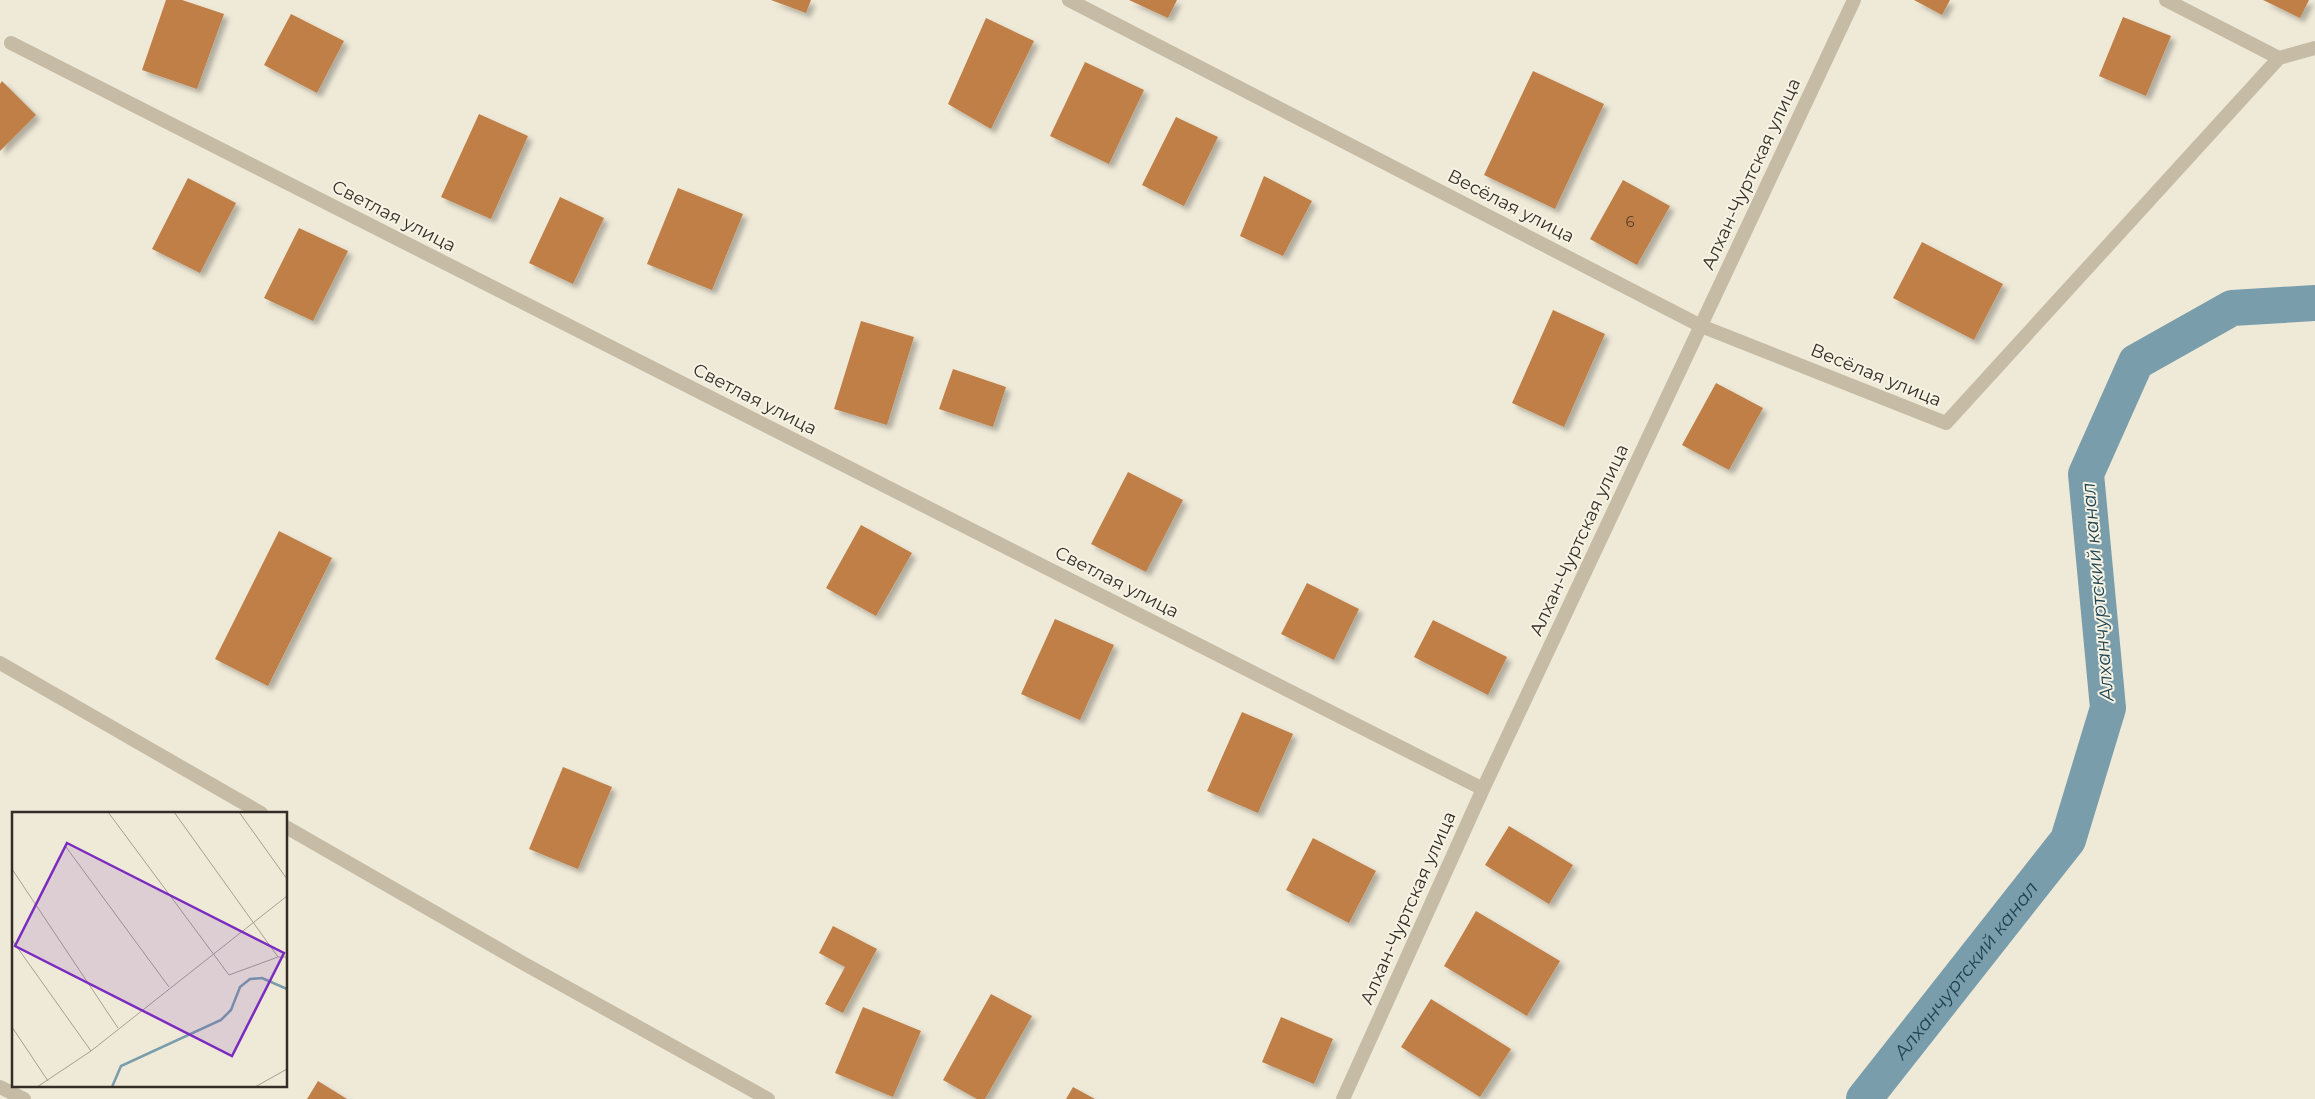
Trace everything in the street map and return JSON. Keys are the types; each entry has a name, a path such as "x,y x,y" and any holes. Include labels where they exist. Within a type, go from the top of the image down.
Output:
{"street":[{"name":"Весёлая улица","path":"1069,0 1701,326 1946,423 2280,58"},
{"name":"Алхан-Чуртская улица","path":"1343,1099 1482,789 1854,0"},
{"path":"2166,0 2280,58 2315,48"},
{"name":"Светлая улица","path":"11,43 1482,789"},
{"path":"0,663 259,812"},
{"path":"288,828 768,1099"},
{"path":"0,1087 24,1099"}],"building":[{"path":"166,0 182,0 224,14 197,89 142,70"},
{"path":"771,0 811,0 806,13"},
{"path":"1129,0 1177,0 1168,18"},
{"path":"1914,0 1950,0 1942,15"},
{"path":"2263,0 2309,0 2300,18"},
{"path":"291,14 344,41 317,93 264,65"},
{"path":"2123,17 2171,36 2146,96 2099,76"},
{"path":"986,18 1034,41 991,129 948,104"},
{"path":"1085,62 1144,90 1109,164 1050,136"},
{"path":"1533,71 1604,104 1555,209 1484,175"},
{"path":"2,81 36,115 0,151 0,84"},
{"path":"479,114 528,136 491,219 441,197"},
{"path":"1176,117 1218,137 1184,206 1142,185"},
{"path":"1264,176 1312,201 1283,256 1240,236"},
{"path":"188,178 236,203 200,273 152,249"},
{"path":"1623,180 1670,206 1637,265 1590,239"},
{"path":"678,188 743,214 712,290 647,264"},
{"path":"560,197 604,218 573,284 529,263"},
{"path":"299,228 348,251 313,321 264,298"},
{"path":"1922,242 2003,284 1974,340 1893,298"},
{"path":"1553,310 1605,334 1564,427 1512,403"},
{"path":"861,321 914,337 887,425 834,409"},
{"path":"953,369 1006,387 993,427 939,409"},
{"path":"1716,383 1763,408 1729,470 1682,445"},
{"path":"1128,472 1183,500 1146,572 1091,544"},
{"path":"861,525 912,553 876,616 826,588"},
{"path":"279,531 332,558 268,686 215,659"},
{"path":"1307,583 1359,609 1334,660 1281,634"},
{"path":"1055,619 1114,645 1080,720 1021,694"},
{"path":"1433,620 1507,657 1488,695 1414,657"},
{"path":"1242,712 1293,734 1258,813 1207,791"},
{"path":"563,767 612,787 578,869 529,849"},
{"path":"1509,826 1573,865 1549,904 1485,865"},
{"path":"1313,838 1376,871 1349,923 1286,890"},
{"path":"1476,911 1560,961 1527,1016 1444,966"},
{"path":"833,926 877,949 843,1013 825,1004 845,967 819,953"},
{"path":"991,994 1032,1016 985,1099 977,1099 943,1080"},
{"path":"1431,999 1511,1049 1480,1097 1401,1047"},
{"path":"863,1007 921,1031 893,1097 835,1073"},
{"path":"1281,1017 1333,1039 1314,1084 1262,1062"},
{"path":"318,1081 347,1099 307,1099"},
{"path":"1073,1087 1095,1099 1066,1099"}],"waterway":[{"name":"Алханчуртский канал","path":"1864,1099 2068,840 2108,708 2086,474 2136,362 2232,308 2315,303"}]}
